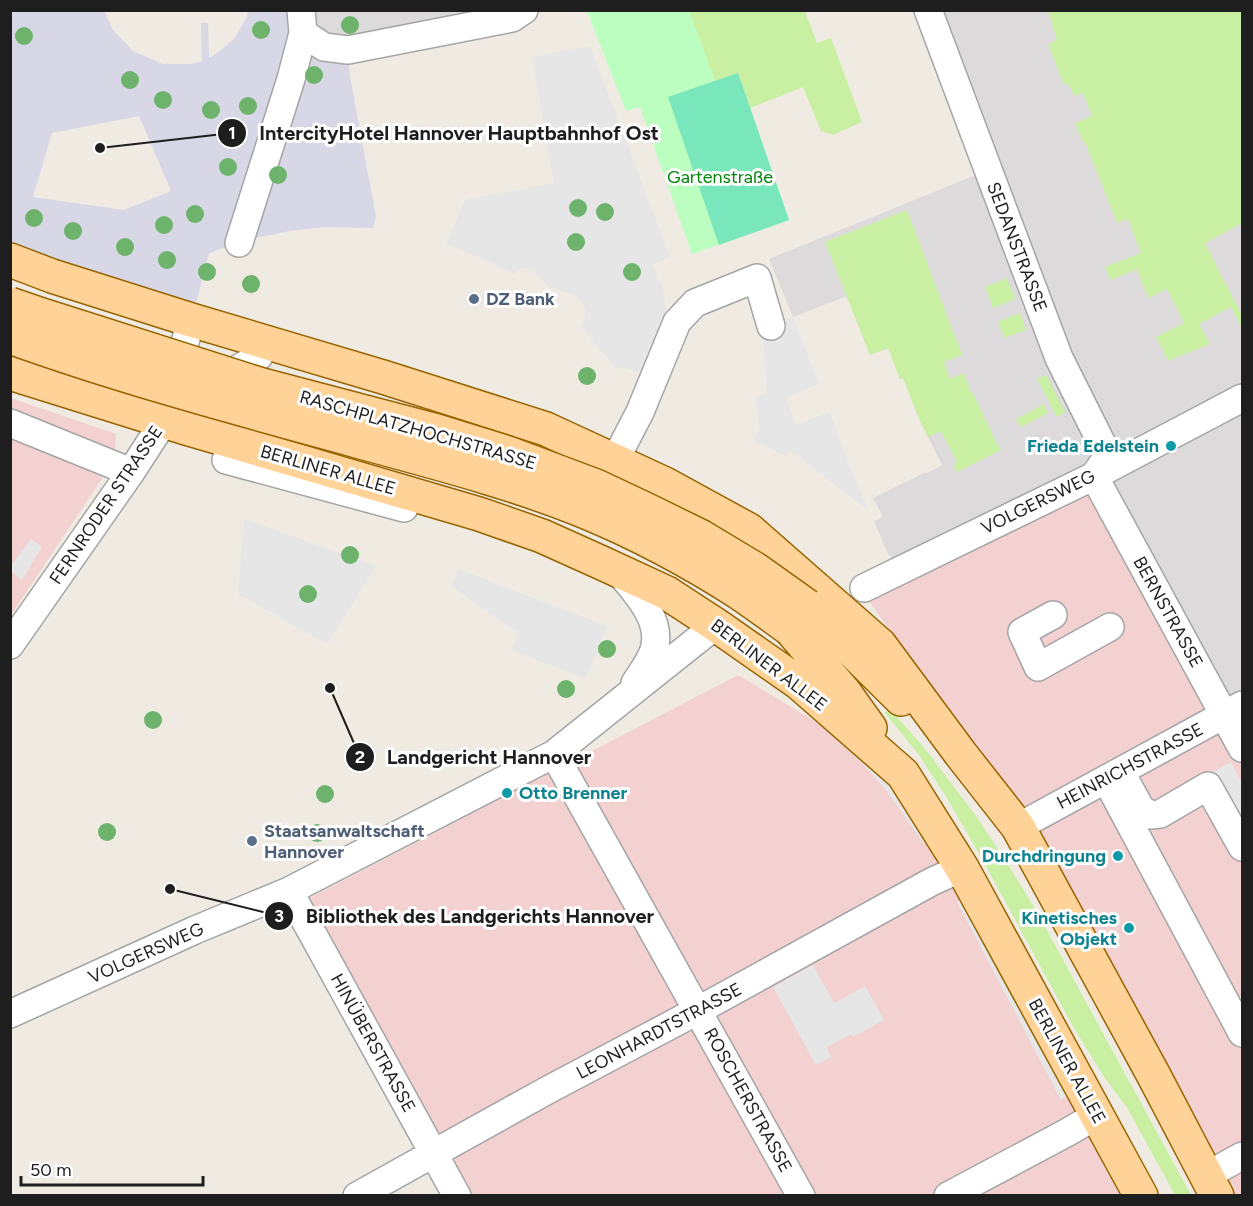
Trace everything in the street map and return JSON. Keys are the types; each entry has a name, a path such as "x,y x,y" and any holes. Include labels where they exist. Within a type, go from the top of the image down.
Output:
{"main road":[{"path":"10,260 52,276 191,320 383,377 546,429 665,484 749,530 880,645 1018,827 1153,1074 1211,1186"},
{"name":"RASCHPLATZHOCHSTRASSE","path":"10,304 262,385 437,431 508,453 596,486 700,536 755,569 798,618 845,693 903,774"},
{"name":"RASCHPLATZHOCHSTRASSE","path":"10,337 65,357 497,480 586,512 688,563 739,593 798,618 866,666 960,753"},
{"path":"164,421 198,382 229,361 259,356 383,377"},
{"name":"BERLINER ALLEE","path":"10,373 82,397 336,472 452,493 479,514 542,536 667,593 799,682 903,774 962,868 1141,1196"}],"street":[{"path":"302,22 324,47 348,50 512,18 524,10"},
{"name":"SEDANSTRASSE","path":"928,10 1059,358 1108,456 1094,476"},
{"path":"239,243 291,79 302,22"},
{"path":"615,462 640,412 677,322 695,303 757,279 771,326"},
{"name":"FERNRODER STRASSE","path":"15,630 131,472 164,421 191,320"},
{"path":"259,356 238,369 226,413 232,421 367,458 452,493"},
{"name":"VOLGERSWEG","path":"864,588 1094,476 1242,398"},
{"path":"10,423 131,472"},
{"path":"336,472 367,458"},
{"path":"226,460 409,510 452,493"},
{"name":"BERNSTRASSE","path":"1094,476 1233,710 1242,748"},
{"name":"VOLGERSWEG","path":"616,569 644,602 653,623 655,635 655,648 650,659 625,698"},
{"path":"1053,615 1022,632 1038,667 1110,627"},
{"name":"VOLGERSWEG","path":"10,1014 195,930 289,891 554,754 716,625"},
{"name":"HEINRICHSTRASSE","path":"1018,827 1233,710"},
{"name":"ROSCHERSTRASSE","path":"554,754 801,1196"},
{"path":"1113,775 1141,808 1151,815 1160,814 1208,786 1242,847"},
{"path":"1113,775 1242,1033"},
{"name":"LEONHARDTSTRASSE","path":"357,1196 553,1087 698,1011 933,881 962,868"},
{"name":"HINÜBERSTRASSE","path":"289,891 457,1196"},
{"path":"948,1196 1096,1115"},
{"path":"1211,1186 1242,1156"}],"shaded area":[{"path":"10,11 105,11 112,29 133,51 163,64 192,64 202,61 201,23 208,23 209,58 215,55 234,39 248,11 301,11 303,33 348,50 350,76 376,217 373,228 325,227 290,231 255,238 217,250 209,254 196,303 59,261 11,243","holes":["139,116 171,191 124,210 33,197 52,133"]},
{"path":"301,11 524,11 324,47"},
{"path":"928,11 1242,11 1242,748 906,573 888,554 874,521 883,517 873,498 942,465 920,421 903,378 900,379 889,348 870,355 847,296 793,317 769,259 988,170"},
{"path":"590,46 670,257 652,265 663,289 666,307 663,324 641,373 622,367 617,369 581,327 585,318 585,308 575,295 549,287 529,268 521,268 515,275 446,244 465,200 554,183 532,57"},
{"path":"793,317 819,384 786,398 796,425 830,412 869,511 790,450 785,456 753,441 760,428 755,397 767,393 762,329"},
{"path":"11,398 116,434 115,459 11,615"},
{"path":"1094,476 1242,748 1242,1195 1217,1195 942,703 864,594"},
{"path":"244,519 376,566 327,644 238,594"},
{"path":"31,539 42,547 22,580 11,571 11,566"},
{"path":"458,569 607,626 586,679 512,650 518,633 451,586"},
{"path":"762,671 895,789 930,841 924,844 888,793 864,765"},
{"path":"738,675 903,774 1141,1195 469,1195 308,899"},
{"path":"1231,762 1242,783 1242,829 1212,773"},
{"path":"963,899 1068,1096 1061,1100 957,902"},
{"path":"813,965 834,1003 865,986 884,1020 853,1037 851,1034 827,1047 830,1055 833,1056 816,1065 773,987"}],"green space":[{"name":"Gartenstraße","path":"587,11 689,11 715,81 738,73 789,220 692,254 640,107 626,111"},
{"path":"689,11 805,11 817,43 831,38 862,122 833,135 821,131 803,87 750,108 738,73 715,81"},
{"path":"1048,11 1242,11 1242,223 1205,243 1242,316 1242,328 1231,307 1199,324 1210,344 1168,361 1156,337 1184,323 1167,289 1148,298 1137,269 1111,280 1105,267 1141,253 1128,219 1117,223 1085,142 1075,123 1092,116 1083,93 1074,96 1069,84 1064,85 1048,44 1057,40"},
{"path":"738,73 789,220 719,245 668,97"},
{"path":"907,210 962,355 944,362 950,379 964,373 971,393 1001,450 957,472 953,464 957,462 941,431 928,437 888,348 870,355 825,242"},
{"path":"1007,278 1015,299 993,308 985,287"},
{"path":"1020,313 1026,330 1004,338 998,322"},
{"path":"1046,375 1065,412 1057,417 1037,379"},
{"path":"1044,404 1048,413 1021,427 1016,419"},
{"path":"889,708 926,750 976,816 1002,855 1037,912 1191,1195 1175,1195 1126,1106 1104,1077 1075,1030 947,798 919,755 885,713"}],"place":[{"name":"IntercityHotel Hannover Hauptbahnhof Ost","path":"100,148"},
{"name":"DZ Bank","path":"474,299"},
{"name":"Frieda Edelstein","path":"1171,446"},
{"name":"Landgericht Hannover","path":"330,688"},
{"name":"Otto Brenner","path":"507,793"},
{"name":"Staatsanwaltschaft Hannover","path":"252,841"},
{"name":"Durchdringung","path":"1118,856"},
{"name":"Bibliothek des Landgerichts Hannover","path":"170,889"},
{"name":"Kinetisches Objekt","path":"1129,928"}]}
